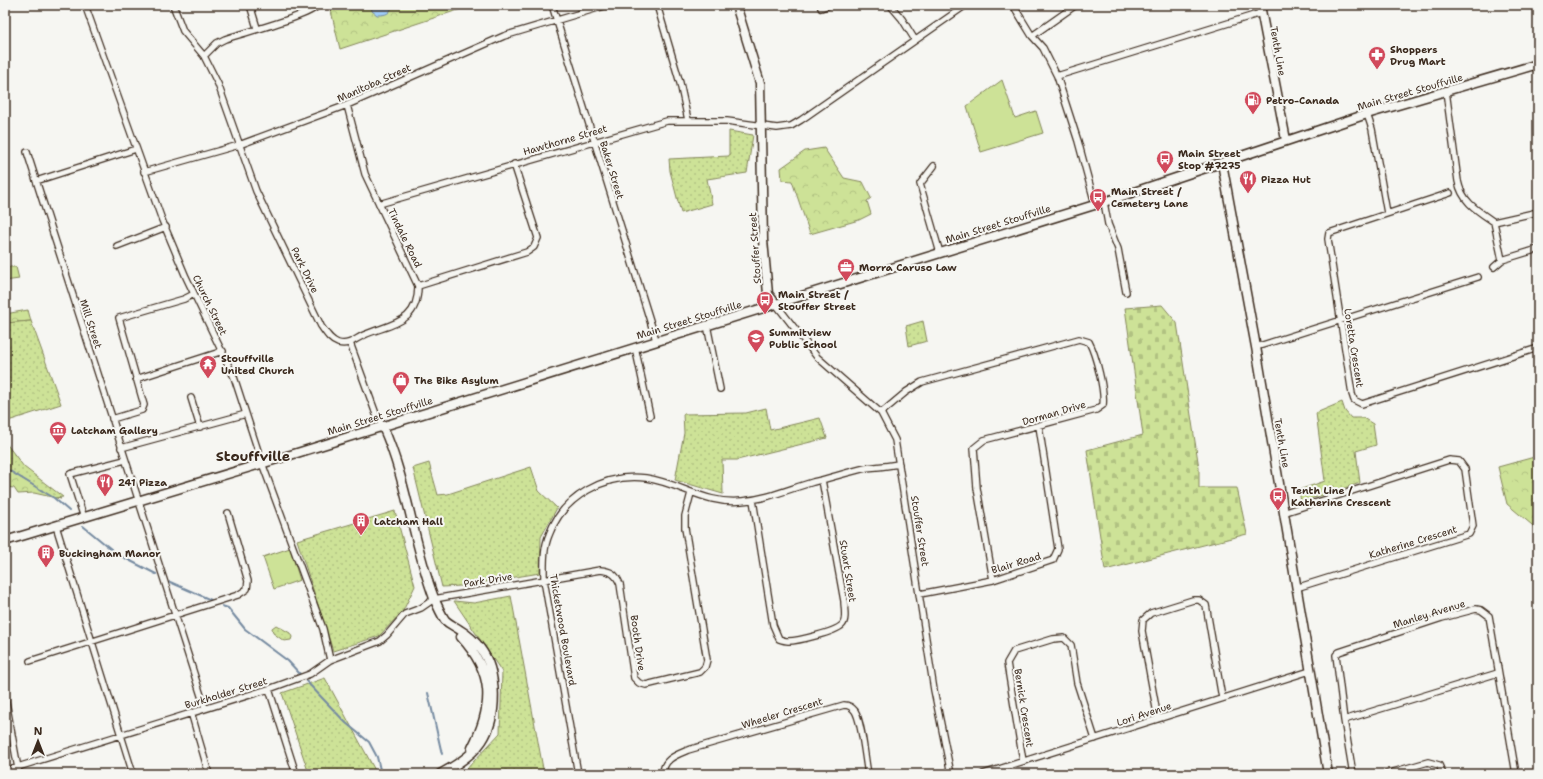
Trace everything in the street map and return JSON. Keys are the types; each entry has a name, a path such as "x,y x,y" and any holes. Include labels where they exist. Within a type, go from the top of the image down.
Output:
{"main road":[{"name":"Stouffer Street","path":"736,5 760,84 763,240 768,294 775,303"},
{"name":"Tenth Line","path":"1261,9 1286,140"},
{"name":"Main Street Stouffville","path":"5,541 383,426 1104,202 1367,114 1538,64"},
{"name":"Tenth Line","path":"1222,163 1256,347 1328,774"},
{"path":"383,426 398,468 406,505 434,599 445,619 481,649 490,670 495,690 492,719 482,741 467,757 440,774"}],"street":[{"name":"Church Street","path":"85,5 157,209 166,227 174,251 223,351 234,377 262,463 324,629 330,660"},
{"name":"Park Drive","path":"173,5 183,30 204,56 218,84 256,190 321,326 332,340 338,343 350,343"},
{"path":"250,5 257,28"},
{"path":"204,56 210,48 221,41 257,28 299,16 311,11 318,5"},
{"name":"Baker Street","path":"552,5 656,340"},
{"name":"Manitoba Street","path":"144,172 239,145 347,105 484,44 608,5"},
{"path":"657,5 680,83 688,120"},
{"path":"821,8 829,5"},
{"path":"890,5 902,19 915,40"},
{"path":"760,126 785,127 801,120 966,5"},
{"path":"1013,5 1032,36 1043,48 1057,76 1078,141 1095,204"},
{"path":"1032,36 1076,5"},
{"path":"1057,76 1261,9"},
{"path":"1446,91 1460,190 1473,208 1494,222 1502,260"},
{"name":"Tindale Road","path":"347,105 360,162 372,192 418,286"},
{"path":"1367,114 1372,129 1388,213"},
{"name":"Hawthorne Street","path":"379,204 655,124 688,120 727,121 760,126"},
{"path":"36,182 136,149"},
{"name":"Mill Street","path":"27,152 205,708"},
{"path":"383,426 376,414 360,365 350,343 364,335 405,319 410,314 417,302 418,286 527,252 534,247 538,238 514,164"},
{"path":"934,166 920,184 940,253"},
{"name":"Loretta Crescent","path":"1450,193 1329,233 1328,239 1352,394 1357,403 1362,404 1538,348"},
{"path":"1104,202 1108,224 1118,249 1126,292"},
{"path":"1494,222 1538,212"},
{"path":"117,246 166,227"},
{"path":"1494,267 1502,260 1538,249"},
{"path":"1256,347 1478,277"},
{"path":"112,419 142,410 144,405 117,317 184,299 194,294"},
{"name":"Stouffer Street","path":"775,303 817,356 881,413 896,440 934,690 950,774"},
{"path":"706,325 720,389"},
{"name":"Dorman Drive","path":"881,413 906,392 922,382 1079,339 1089,342 1103,390 1103,405 1096,410 984,440 974,448 977,488 993,580"},
{"path":"635,347 650,416"},
{"path":"136,379 223,351"},
{"path":"191,398 200,427"},
{"path":"121,448 246,414"},
{"name":"Blair Road","path":"920,594 993,580 1046,564 1053,560 1058,549 1039,426"},
{"path":"84,518 70,474 125,460"},
{"name":"Katherine Crescent","path":"1283,513 1449,460 1460,460 1465,469 1472,526 1469,534 1296,588"},
{"name":"Thicketwood Boulevard","path":"578,774 544,580 544,561 548,535 557,518 572,501 586,490 606,481 636,477 658,481 718,501 732,502 753,500 865,468 899,464"},
{"name":"Stuart Street","path":"753,500 773,625 779,639 788,641 799,640 831,631 842,625 845,619 844,601 822,480"},
{"name":"Booth Drive","path":"544,580 600,570 611,572 620,584 634,678 639,683 646,685 700,672 705,667 707,660 685,528 685,516 691,493"},
{"path":"30,661 237,596 247,589 248,581 228,513"},
{"path":"56,526 133,774"},
{"name":"Park Drive","path":"434,599 544,580"},
{"name":"Burkholder Street","path":"5,771 120,734 269,689 313,673 330,660 380,641 405,614 421,608 434,599"},
{"path":"1158,719 1142,631 1143,620 1151,613 1193,600 1199,600 1206,605 1222,698"},
{"name":"Manley Avenue","path":"1353,774 1344,720 1336,655 1339,652 1442,618 1476,609 1481,610 1489,616 1516,774"},
{"name":"Bernick Crescent","path":"1023,761 1007,663 1014,652 1053,639 1064,638 1071,646 1077,683 1095,739"},
{"name":"Lori Avenue","path":"983,774 1310,671"},
{"path":"1344,720 1498,674"},
{"path":"269,689 296,774"},
{"path":"5,696 19,774"},
{"name":"Wheeler Crescent","path":"663,774 663,769 667,760 688,750 844,705 847,705 855,711 868,774"},
{"path":"191,712 209,774"},
{"path":"1386,774 1433,762 1439,765 1443,774"}],"green space":[{"path":"332,5 473,5 340,49 331,11"},
{"path":"1002,80 1015,118 1036,111 1043,133 981,152 967,106"},
{"path":"729,131 753,135 747,173 707,179 712,204 681,213 670,171 669,159 729,156"},
{"path":"824,148 844,178 863,182 871,198 867,201 871,214 859,220 810,234 792,181 782,180 781,168 805,151"},
{"path":"5,267 16,267 19,279 5,281"},
{"path":"1162,305 1177,323 1199,468 1199,488 1237,488 1247,534 1105,570 1087,450 1143,435 1125,308"},
{"path":"28,310 31,321 5,323 5,314"},
{"path":"31,321 61,404 5,422 5,323"},
{"path":"923,321 927,341 909,346 906,326"},
{"path":"1342,402 1345,411 1351,418 1363,418 1373,424 1376,445 1356,451 1360,483 1301,502 1299,490 1325,481 1316,413"},
{"path":"766,408 770,430 820,418 827,438 737,460 722,460 723,494 675,480 684,433 683,414 746,413"},
{"path":"5,442 24,467 63,497 54,498 5,467"},
{"path":"1538,456 1538,530 1507,504 1498,467"},
{"path":"5,461 8,467 61,499 34,493 18,494 14,488 5,487"},
{"path":"429,463 438,495 448,494 531,467 539,491 557,508 541,537 540,573 461,586 442,587 413,468"},
{"path":"395,511 415,586 403,611 379,636 333,651 297,540"},
{"path":"290,548 300,580 274,589 263,557"},
{"path":"511,596 544,774 462,774 500,733 502,672 454,601 474,603"},
{"path":"276,625 290,633 292,637 291,640 284,641 273,633 272,628"},
{"path":"325,678 377,774 309,774 282,693"}],"water":[{"path":"371,5 392,5 388,13 377,15 372,11"}],"waterway":[{"path":"5,468 54,498 69,511"},
{"path":"83,526 117,554 156,574"},
{"path":"170,582 211,600"},
{"path":"222,606 228,608 245,629 288,661 300,674"},
{"path":"306,681 346,723 369,742 377,757 381,774"},
{"path":"428,693 442,754"}],"place":[{"name":"Shoppers Drug Mart","path":"1377,70"},
{"name":"Petro-Canada","path":"1253,115"},
{"name":"Main Street Stop #7275","path":"1165,174"},
{"name":"Pizza Hut","path":"1248,194"},
{"name":"Main Street / Cemetery Lane","path":"1098,212"},
{"name":"Morra Caruso Law","path":"846,282"},
{"name":"Main Street / Stouffer Street","path":"765,315"},
{"name":"Summitview Public School","path":"756,353"},
{"name":"Stouffville United Church","path":"208,379"},
{"name":"The Bike Asylum","path":"401,395"},
{"name":"Latcham Gallery","path":"58,445"},
{"name":"241 Pizza","path":"105,497"},
{"name":"Tenth Line / Katherine Crescent","path":"1278,511"},
{"name":"Latcham Hall","path":"361,536"},
{"name":"Buckingham Manor","path":"46,568"}],"district":[{"name":"Stouffville","path":"253,456"}]}
